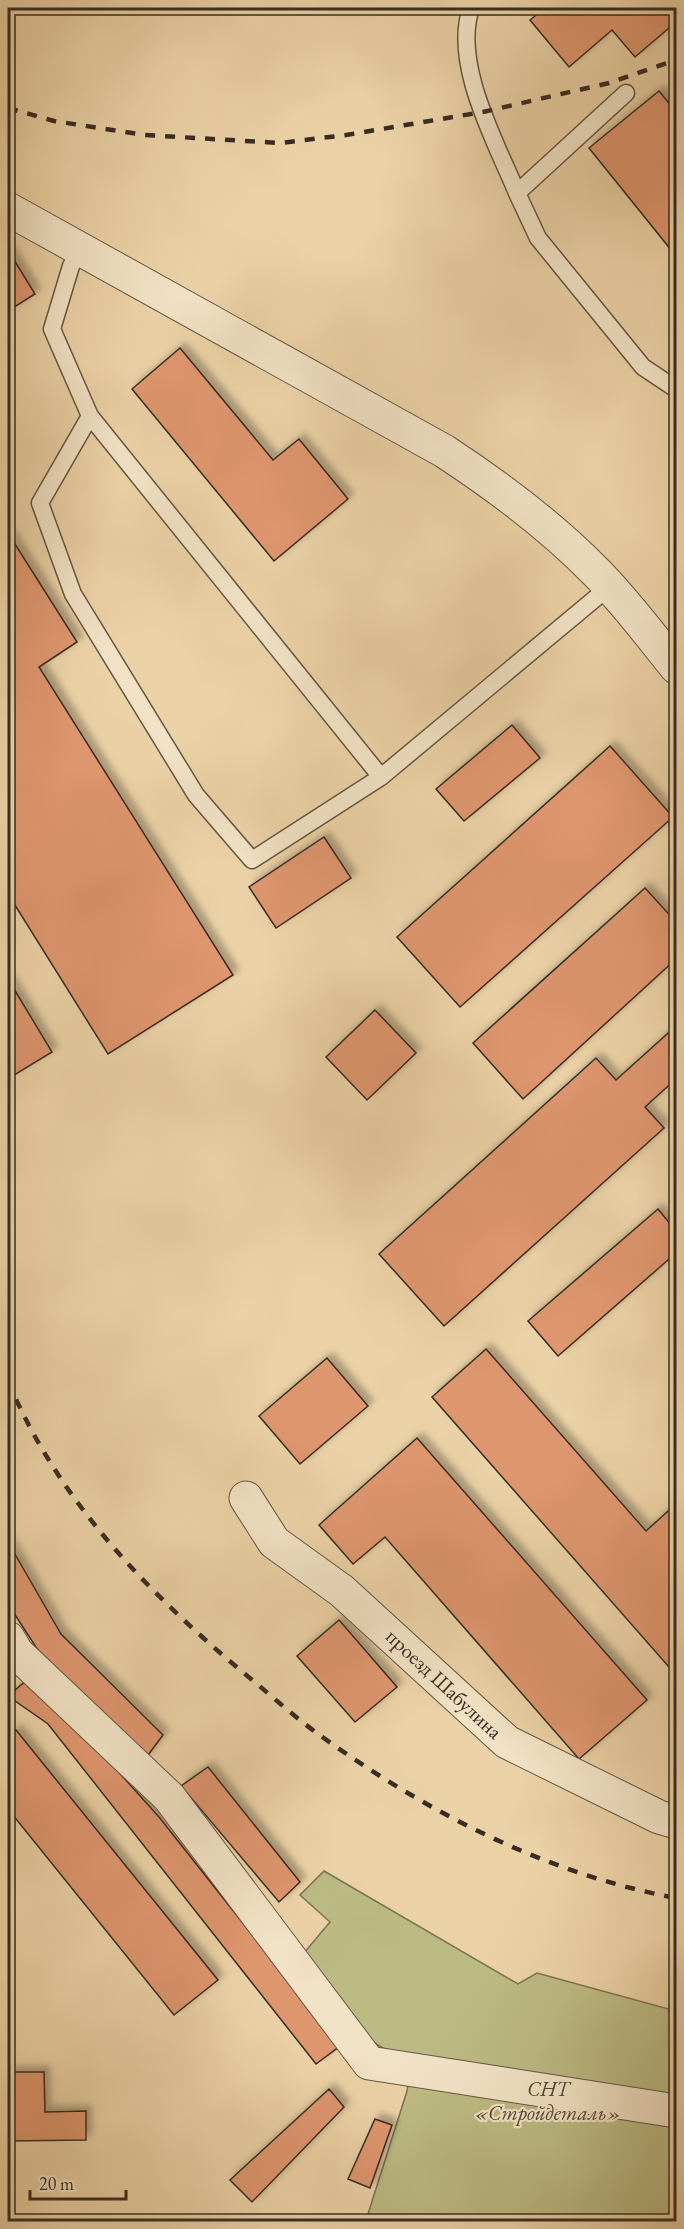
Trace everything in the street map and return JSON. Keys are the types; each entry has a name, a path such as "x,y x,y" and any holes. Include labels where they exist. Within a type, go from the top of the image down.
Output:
{"street":[{"path":"8,209 444,451 498,487 550,528 609,587 676,667"},
{"name":"проезд Шабулина","path":"246,1498 274,1542 342,1591 507,1742 660,1817 676,1822"},
{"path":"8,1638 17,1653 169,1797 369,2063 676,2111"}],"lane":[{"path":"471,8 467,38 474,82 487,123 538,238 643,367 676,389"},
{"path":"517,193 626,93"},
{"path":"81,248 71,266 52,329 90,417 381,777"},
{"path":"90,417 40,503 73,594 196,795 252,860 381,777 609,587"}],"green space":[{"name":"СНТ «Стройдеталь»","path":"324,1871 518,1984 537,1973 676,2011 676,2221 380,2222 368,2214 407,2091 411,2065 350,2028 298,1960 330,1922 300,1895"}],"building":[{"path":"545,8 675,8 676,22 635,57 612,30 569,67 530,20"},
{"path":"659,91 676,112 676,256 589,148"},
{"path":"8,250 35,294 8,311"},
{"path":"180,348 273,460 299,439 348,499 274,561 132,389"},
{"path":"8,533 77,642 39,667 233,975 108,1054 8,894"},
{"path":"512,725 540,758 464,821 436,789"},
{"path":"610,746 673,817 460,1007 397,937"},
{"path":"324,837 351,878 276,928 249,887"},
{"path":"645,888 676,922 676,959 523,1099 473,1043"},
{"path":"8,979 52,1052 11,1077 8,1071"},
{"path":"375,1010 416,1053 367,1100 326,1057"},
{"path":"676,1026 676,1079 645,1107 664,1128 444,1326 379,1254 596,1058 616,1080"},
{"path":"658,1209 676,1231 676,1253 558,1356 528,1321"},
{"path":"486,1349 646,1531 676,1504 676,1675 432,1397"},
{"path":"327,1358 368,1406 300,1464 259,1416"},
{"path":"417,1438 647,1700 579,1759 385,1537 353,1564 319,1525"},
{"path":"8,1542 61,1634 163,1735 145,1759 43,1658 8,1604"},
{"path":"339,1620 397,1687 355,1722 297,1656"},
{"path":"27,1680 61,1708 159,1817 340,2046 316,2064 48,1724 8,1696"},
{"path":"16,1730 218,1980 174,2015 8,1809 8,1736"},
{"path":"208,1767 300,1882 279,1902 181,1786"},
{"path":"8,2072 44,2072 45,2112 86,2111 86,2140 8,2141"},
{"path":"329,2089 344,2107 252,2202 230,2180"},
{"path":"375,2119 392,2125 370,2188 348,2179"}],"railway":[{"path":"8,108 54,121 145,135 280,143 346,135 483,112 609,83 676,60"},
{"path":"8,1381 53,1467 111,1545 178,1615 303,1723 403,1790 490,1837 581,1873 676,1898"}]}
